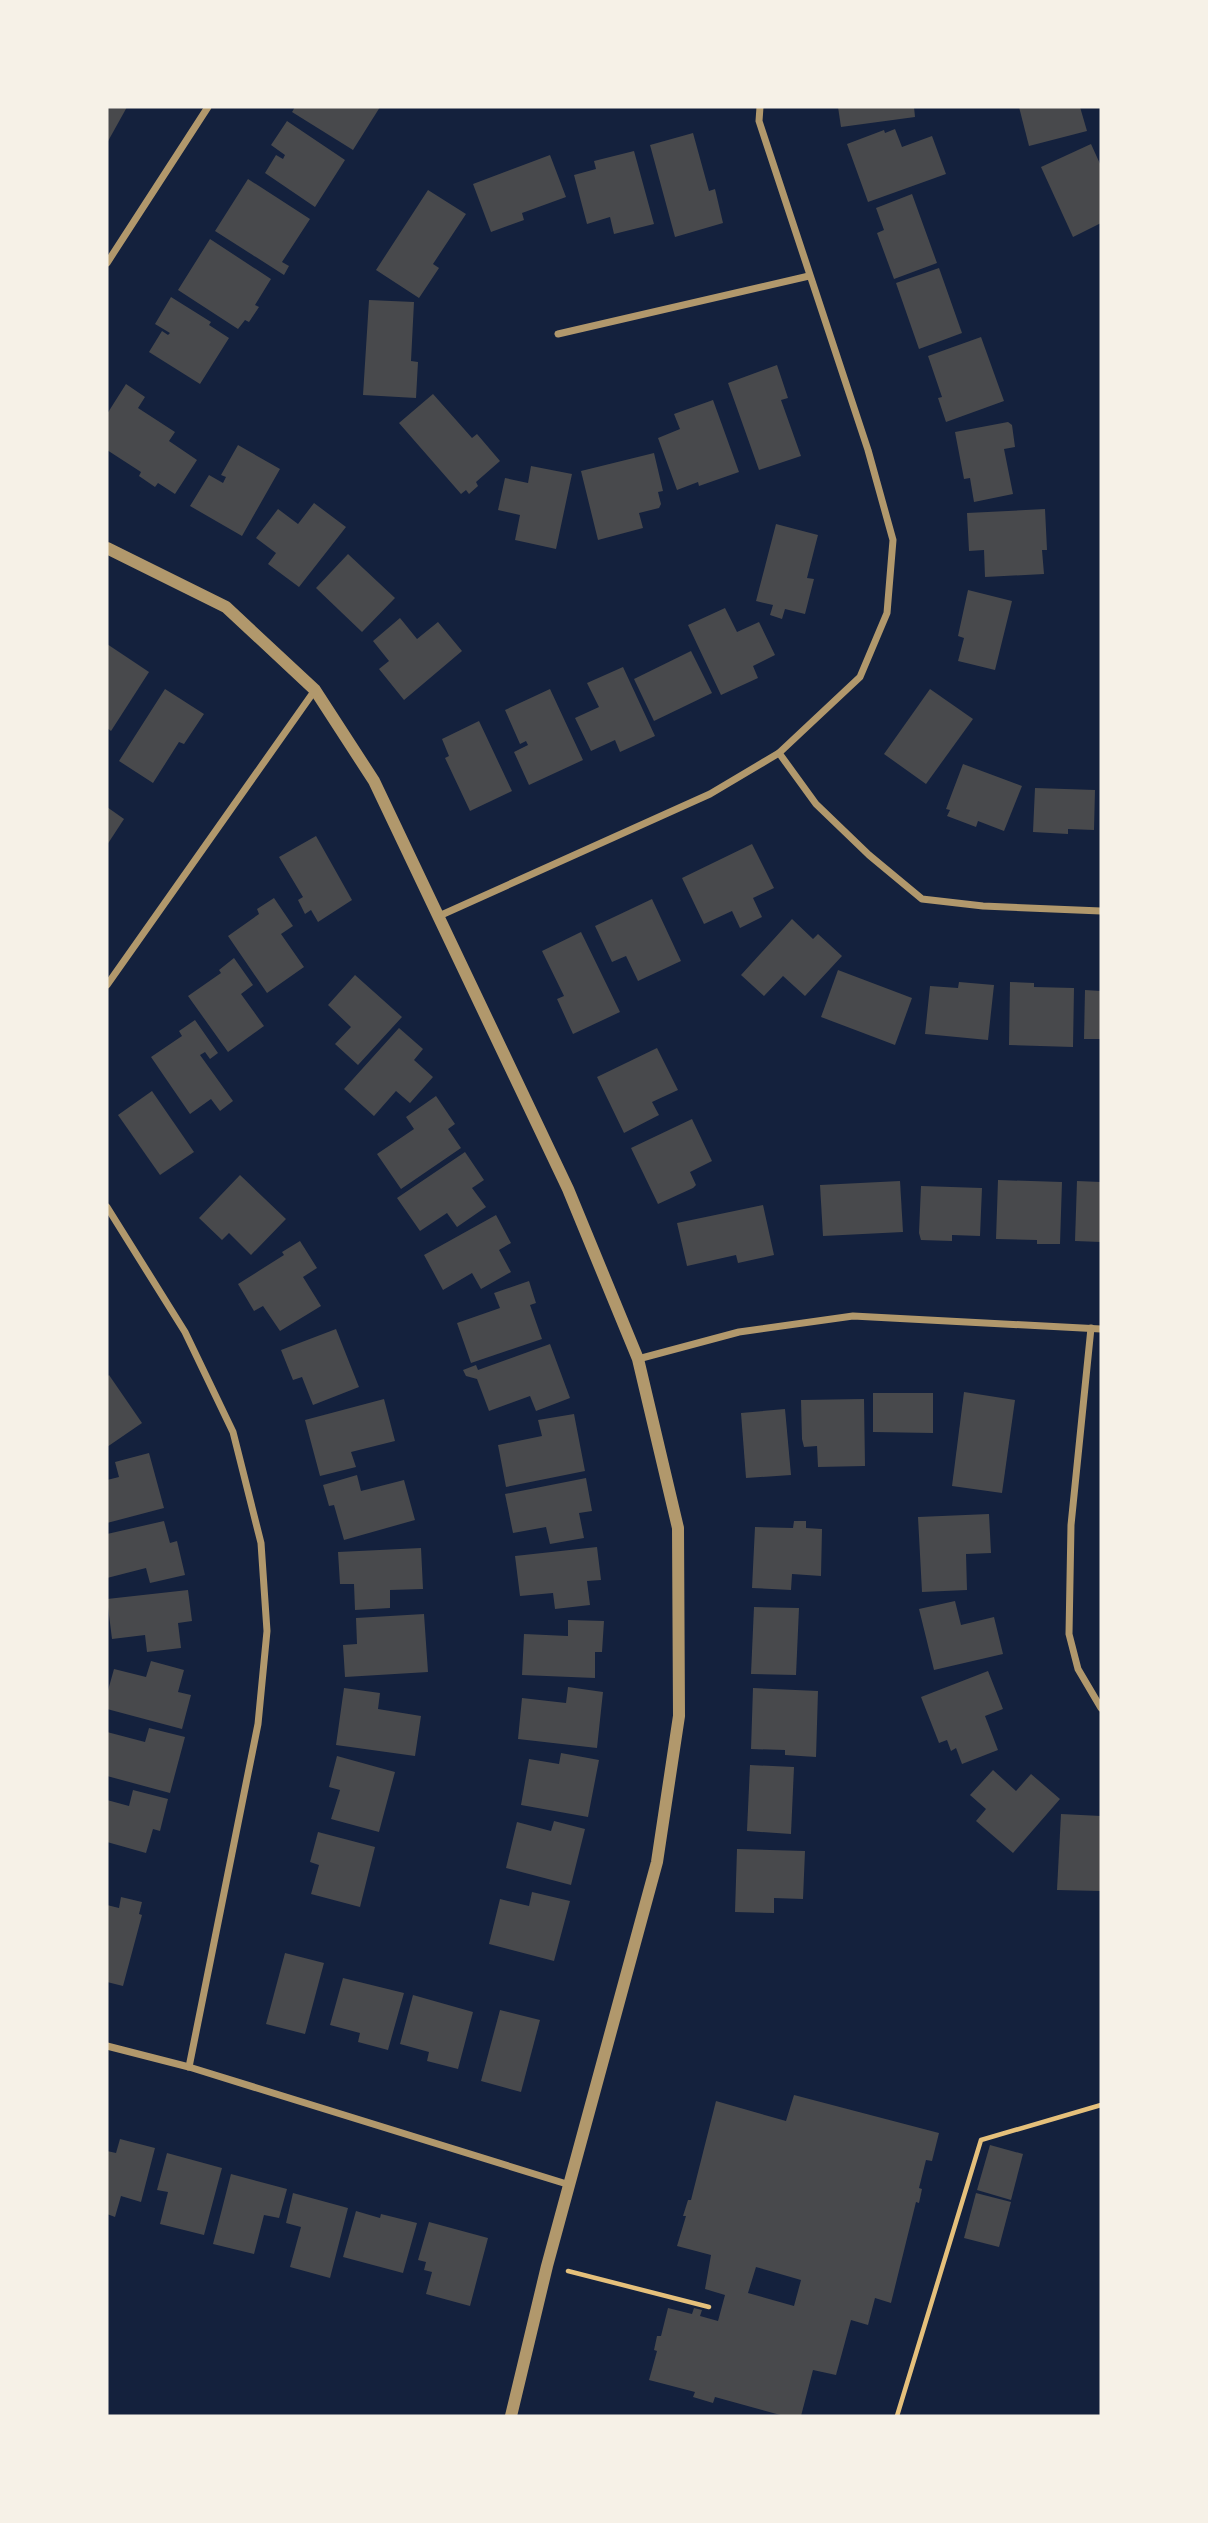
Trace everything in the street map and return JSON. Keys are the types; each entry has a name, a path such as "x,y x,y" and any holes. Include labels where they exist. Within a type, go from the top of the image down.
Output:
{"street":[{"path":"107,263 208,107"},
{"path":"439,916 710,794 779,753 860,677 887,613 892,540 868,450 759,121 760,107"},
{"path":"558,334 809,276"},
{"path":"107,548 226,607 316,690 374,781 568,1189 638,1359 678,1528 679,1716 657,1862 547,2266 511,2416"},
{"path":"107,985 316,690"},
{"path":"779,753 816,804 869,855 922,899 984,906 1101,911"},
{"path":"107,1207 185,1332 233,1432 261,1543 267,1631 258,1724 189,2067"},
{"path":"638,1359 739,1332 853,1316 1101,1329"},
{"path":"1091,1328 1071,1525 1069,1634 1078,1669 1101,1708"},
{"path":"107,2046 189,2067 570,2185"}],"path":[{"path":"897,2416 981,2140 1101,2105"},
{"path":"547,2266 709,2307"}],"building":[{"path":"107,107 127,107 107,143"},
{"path":"295,107 380,107 353,150 292,112"},
{"path":"838,107 914,107 915,117 841,127"},
{"path":"1019,107 1080,107 1087,131 1029,146"},
{"path":"287,121 345,160 315,207 265,173 276,155 283,159 285,155 271,145"},
{"path":"895,129 902,147 932,136 946,174 868,202 847,144 884,130 885,133"},
{"path":"693,133 709,191 715,189 723,223 675,237 650,145"},
{"path":"1091,144 1101,166 1101,223 1073,237 1041,167"},
{"path":"634,151 654,224 614,234 610,217 587,224 574,175 596,169 594,161"},
{"path":"550,155 566,197 522,213 524,220 491,232 473,184"},
{"path":"248,179 310,219 282,262 289,266 284,275 215,231"},
{"path":"428,190 466,214 433,264 439,268 419,298 376,270"},
{"path":"912,194 937,263 894,279 877,233 884,230 876,208"},
{"path":"210,239 271,279 255,305 259,307 249,322 245,320 238,329 178,290"},
{"path":"939,268 962,333 919,349 896,283"},
{"path":"171,297 211,322 209,325 229,338 200,384 149,352 162,331 168,335 170,333 155,324"},
{"path":"369,300 414,302 411,361 418,362 416,398 363,395"},
{"path":"981,337 1004,401 946,422 938,398 942,397 928,356"},
{"path":"777,365 788,398 781,400 801,456 759,470 728,383"},
{"path":"126,384 145,397 138,408 175,432 169,441 197,460 175,494 158,483 155,487 139,476 141,472 107,450 107,414"},
{"path":"433,394 472,438 477,434 500,461 476,482 478,486 469,494 466,490 461,494 399,423"},
{"path":"713,400 739,472 699,486 698,482 677,490 658,438 680,429 674,414"},
{"path":"1008,422 1012,425 1015,447 1004,449 1013,494 974,502 970,478 964,479 955,432"},
{"path":"238,445 280,469 242,536 190,506 209,475 223,483 226,477 221,475"},
{"path":"654,453 663,491 658,492 661,504 659,508 639,513 643,528 598,540 581,471"},
{"path":"531,466 572,474 556,549 515,540 520,515 498,510 505,478 528,483"},
{"path":"314,503 346,527 299,587 268,564 276,553 256,538 278,509 298,524"},
{"path":"1045,509 1047,550 1042,550 1044,574 985,577 984,550 969,551 967,513"},
{"path":"776,524 818,535 807,578 814,579 805,614 785,609 782,619 770,615 773,605 756,601"},
{"path":"348,554 395,598 362,632 316,588"},
{"path":"968,590 1012,601 995,670 958,661 964,638 958,636"},
{"path":"725,608 737,632 759,622 775,655 753,666 758,678 721,695 688,625"},
{"path":"400,618 417,639 438,622 462,651 404,700 379,669 389,661 373,641"},
{"path":"107,644 149,672 111,731 107,728"},
{"path":"691,651 712,693 654,721 634,679"},
{"path":"623,667 655,736 620,752 615,740 591,751 575,718 599,707 587,683"},
{"path":"165,689 204,714 184,744 179,742 153,783 119,761"},
{"path":"550,689 583,760 529,785 514,752 528,745 526,741 520,744 505,710"},
{"path":"930,689 973,719 926,784 884,754"},
{"path":"479,721 512,791 470,811 445,758 449,756 442,739"},
{"path":"963,764 1022,786 1004,831 978,821 976,827 947,816 950,810 946,809"},
{"path":"1035,788 1095,790 1094,830 1068,829 1068,834 1033,832"},
{"path":"107,807 124,819 107,845"},
{"path":"316,836 352,900 318,922 311,910 305,914 298,900 303,897 279,857"},
{"path":"752,844 774,888 753,898 762,917 740,928 732,911 704,924 682,878"},
{"path":"274,898 293,926 281,934 304,967 267,993 228,936 259,914 257,909"},
{"path":"652,899 681,961 638,981 626,956 612,962 595,926"},
{"path":"792,919 813,939 818,934 842,956 805,996 783,976 764,996 741,975"},
{"path":"581,932 620,1012 573,1034 557,999 564,996 542,951"},
{"path":"234,958 253,985 241,994 264,1026 228,1052 188,996 221,973 219,970"},
{"path":"838,970 912,998 895,1045 821,1017"},
{"path":"355,975 402,1017 358,1065 335,1044 351,1027 328,1005"},
{"path":"959,982 994,985 988,1040 925,1034 930,986 958,988"},
{"path":"1010,982 1034,983 1034,987 1074,988 1073,1047 1009,1045"},
{"path":"1085,990 1101,991 1101,1039 1084,1039"},
{"path":"195,1020 218,1053 210,1059 205,1052 200,1055 233,1101 220,1111 211,1099 190,1114 151,1057 182,1036 179,1031"},
{"path":"399,1028 423,1049 414,1060 433,1077 410,1103 396,1091 374,1116 344,1089"},
{"path":"657,1048 678,1090 652,1102 659,1115 624,1133 597,1077"},
{"path":"152,1091 194,1152 160,1175 118,1115"},
{"path":"436,1096 455,1124 448,1129 461,1148 401,1189 377,1154 414,1129 406,1117"},
{"path":"692,1119 712,1161 690,1172 696,1185 693,1188 658,1204 631,1148"},
{"path":"465,1152 484,1180 472,1188 486,1207 457,1227 447,1213 420,1231 397,1198"},
{"path":"240,1175 286,1219 251,1255 229,1233 222,1240 199,1218"},
{"path":"998,1180 1062,1182 1060,1244 1037,1244 1037,1240 996,1239"},
{"path":"900,1181 903,1232 823,1236 820,1185"},
{"path":"1077,1181 1101,1182 1101,1242 1075,1241"},
{"path":"921,1186 982,1188 980,1236 952,1235 952,1241 921,1240"},
{"path":"763,1205 774,1255 738,1263 736,1255 687,1266 677,1223"},
{"path":"496,1215 511,1243 499,1250 511,1272 481,1289 472,1273 443,1290 424,1255"},
{"path":"300,1241 317,1268 303,1277 321,1306 280,1331 263,1306 254,1311 238,1284 284,1255 282,1252"},
{"path":"529,1281 536,1303 530,1305 542,1339 471,1363 457,1323 500,1308 494,1293"},
{"path":"336,1329 359,1387 313,1405 302,1377 293,1380 281,1350"},
{"path":"550,1344 570,1398 536,1411 530,1396 489,1411 477,1379 466,1376 463,1370 476,1365 478,1370"},
{"path":"109,1375 142,1423 107,1447 107,1377"},
{"path":"964,1392 1015,1400 1002,1493 952,1486"},
{"path":"873,1393 933,1393 933,1433 873,1432"},
{"path":"384,1399 395,1441 351,1452 356,1467 320,1476 305,1420"},
{"path":"864,1399 865,1466 818,1467 817,1446 804,1447 801,1400"},
{"path":"785,1409 791,1475 746,1478 741,1413"},
{"path":"574,1414 585,1471 506,1487 498,1445 542,1436 538,1420"},
{"path":"149,1453 164,1508 107,1523 107,1480 119,1477 115,1462"},
{"path":"357,1475 361,1491 404,1480 415,1520 344,1540 334,1505 329,1506 323,1485"},
{"path":"586,1478 592,1511 579,1513 584,1538 550,1544 546,1527 513,1533 505,1494"},
{"path":"989,1514 991,1553 966,1554 967,1590 922,1592 918,1517"},
{"path":"164,1521 170,1543 177,1541 185,1575 150,1583 146,1568 107,1578 107,1534"},
{"path":"794,1521 806,1521 806,1528 822,1529 821,1576 792,1574 791,1590 752,1588 755,1527 793,1528"},
{"path":"597,1547 601,1580 587,1581 590,1605 555,1609 553,1593 520,1596 515,1556"},
{"path":"421,1548 423,1589 390,1590 390,1608 355,1610 354,1584 340,1584 338,1552"},
{"path":"188,1590 192,1621 178,1623 181,1648 147,1652 145,1635 112,1639 107,1599"},
{"path":"955,1601 961,1625 994,1617 1003,1654 934,1670 919,1609"},
{"path":"754,1607 799,1608 796,1675 751,1674"},
{"path":"424,1614 428,1672 345,1677 343,1645 357,1644 356,1618"},
{"path":"568,1620 604,1621 602,1652 595,1652 595,1678 522,1675 524,1634 568,1636"},
{"path":"151,1661 184,1670 178,1692 191,1695 182,1729 107,1709 107,1694 114,1669 146,1677"},
{"path":"988,1671 1003,1709 985,1716 998,1750 962,1764 956,1748 951,1751 947,1740 939,1743 921,1697"},
{"path":"568,1687 603,1692 597,1748 518,1739 522,1698 566,1703"},
{"path":"344,1688 380,1693 378,1709 421,1716 415,1756 336,1745"},
{"path":"753,1688 818,1691 816,1757 785,1755 785,1750 751,1749"},
{"path":"149,1728 185,1737 170,1793 107,1776 107,1732 145,1742"},
{"path":"561,1753 599,1760 588,1817 521,1805 529,1759 559,1764"},
{"path":"337,1756 395,1772 379,1832 331,1819 340,1790 329,1787"},
{"path":"750,1765 794,1767 791,1834 747,1831"},
{"path":"993,1770 1016,1791 1031,1774 1060,1799 1013,1853 976,1821 986,1809 970,1795"},
{"path":"133,1790 168,1799 160,1831 153,1829 146,1853 107,1842 107,1800 129,1806"},
{"path":"1061,1814 1101,1816 1100,1891 1057,1890"},
{"path":"554,1821 585,1829 571,1885 506,1868 517,1822 551,1831"},
{"path":"318,1832 375,1847 360,1907 311,1894 319,1865 310,1862"},
{"path":"737,1849 805,1851 803,1899 774,1898 774,1913 735,1912"},
{"path":"532,1892 570,1901 554,1961 489,1944 500,1899 529,1906"},
{"path":"121,1897 142,1902 139,1914 142,1915 123,1986 107,1982 107,1905 119,1908"},
{"path":"285,1953 324,1963 305,2034 266,2024"},
{"path":"343,1978 404,1993 388,2050 358,2042 360,2033 330,2025"},
{"path":"413,1995 473,2012 458,2069 427,2061 429,2052 400,2044"},
{"path":"500,2010 540,2020 521,2092 481,2081"},
{"path":"794,2095 939,2133 932,2161 926,2160 919,2188 922,2189 919,2203 916,2202 891,2303 875,2298 868,2325 851,2320 836,2375 813,2370 801,2416 784,2416 715,2397 713,2403 693,2397 695,2392 649,2380 657,2351 654,2350 657,2336 661,2336 668,2308 692,2314 694,2308 702,2310 700,2316 718,2321 725,2295 705,2289 711,2255 677,2246 716,2101 786,2121","holes":["756,2267 801,2280 794,2306 748,2293"]},
{"path":"120,2139 155,2148 141,2202 121,2196 115,2217 107,2214 107,2151 116,2153"},
{"path":"990,2145 1023,2154 1011,2200 977,2190"},
{"path":"167,2153 222,2168 204,2235 160,2224 168,2192 157,2190"},
{"path":"231,2174 287,2189 279,2218 264,2215 254,2254 213,2244"},
{"path":"293,2193 348,2208 330,2278 290,2267 301,2227 286,2223"},
{"path":"976,2193 1011,2202 999,2247 964,2238"},
{"path":"356,2211 380,2218 381,2214 417,2223 403,2273 343,2257"},
{"path":"429,2222 488,2238 470,2306 426,2294 432,2272 424,2270 426,2262 418,2260"}]}
